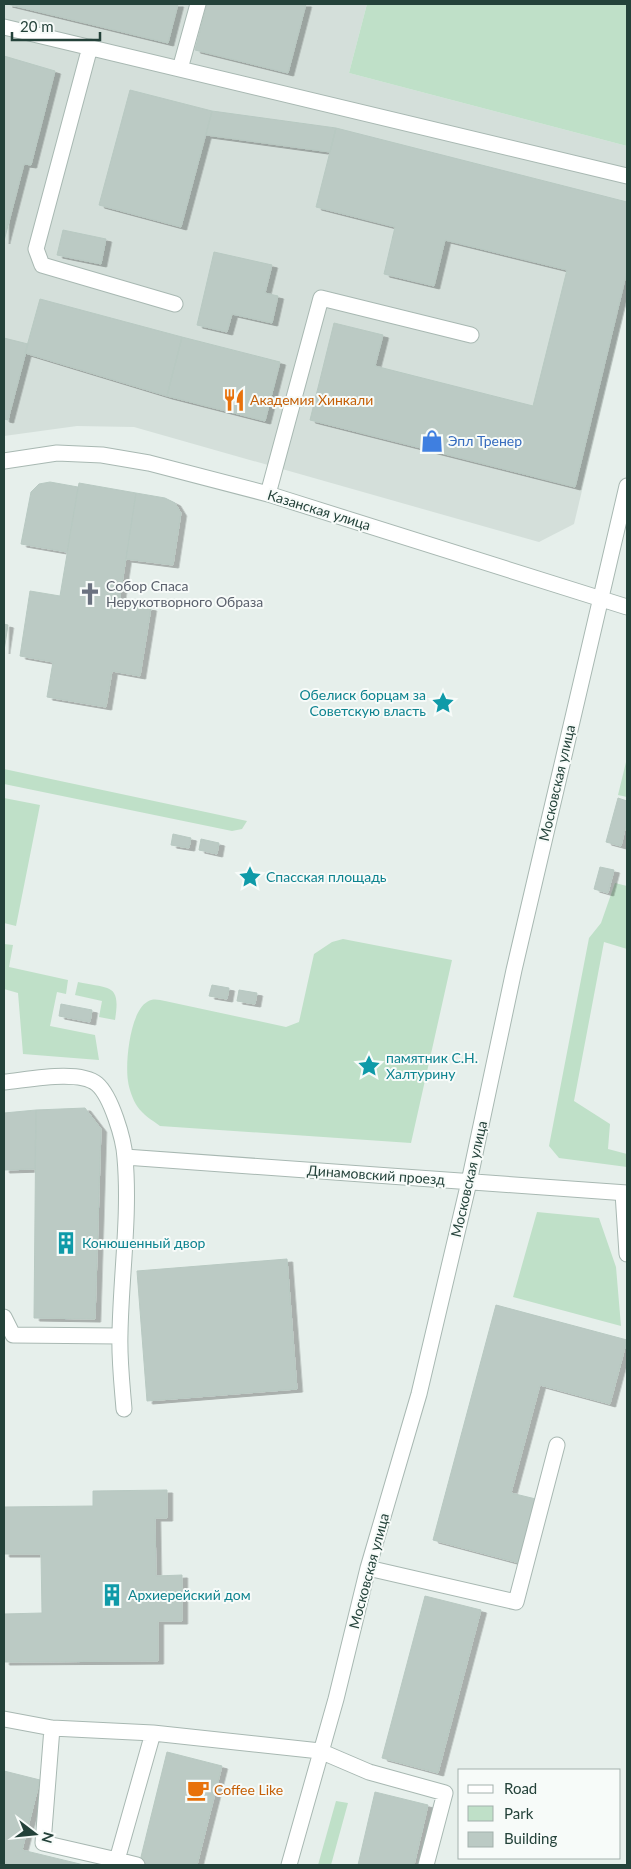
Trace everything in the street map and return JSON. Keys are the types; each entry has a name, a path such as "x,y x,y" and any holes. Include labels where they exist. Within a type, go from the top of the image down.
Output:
{"street":[{"path":"180,69 198,4"},
{"path":"4,27 627,176"},
{"path":"90,47 36,249 42,264 175,304"},
{"path":"268,494 320,298 471,335"},
{"name":"Казанская улица","path":"4,461 57,453 102,455 149,463 268,494 627,607"},
{"name":"Московская улица","path":"289,1865 336,1699 368,1568 419,1394 469,1182 516,960 627,486"},
{"path":"4,1082 70,1076 86,1077 98,1084 107,1096 125,1156 120,1336 124,1409"},
{"name":"Динамовский проезд","path":"125,1156 625,1193"},
{"path":"625,1193 627,1254"},
{"path":"4,1317 14,1336 120,1336"},
{"path":"368,1568 516,1602 557,1445"},
{"path":"4,1719 52,1728 153,1733 320,1751 369,1772 445,1793 426,1865"},
{"path":"52,1728 43,1843 137,1865"},
{"path":"117,1860 153,1733"}],"shaded area":[{"path":"4,4 367,4 349,73 627,146 627,302 574,524 539,542 134,427 77,426 4,436"}],"green space":[{"path":"367,4 627,4 627,146 349,73"},
{"path":"627,758 627,797 618,795"},
{"path":"4,769 247,821 242,829 232,831 4,784"},
{"path":"4,798 40,805 16,926 4,923"},
{"path":"615,883 627,886 627,949 604,942 574,1101 610,1124 608,1149 627,1154 627,1167 559,1158 549,1146 589,938 601,923"},
{"path":"343,939 452,960 411,1143 160,1126 139,1109 129,1087 127,1062 130,1038 136,1016 147,1002 160,1000 286,1027 299,1022 314,954 332,942"},
{"path":"4,944 13,945 9,967 68,980 66,994 57,992 50,1026 95,1035 99,1060 23,1054 18,993 4,989"},
{"path":"78,982 105,987 111,990 116,999 115,1020 99,1017 102,1001 75,995"},
{"path":"537,1212 599,1218 616,1267 621,1326 513,1297"},
{"path":"336,1801 348,1803 331,1865 318,1865"}],"building":[{"path":"7,4 178,4 168,43"},
{"path":"207,4 306,4 288,73 195,50"},
{"path":"4,56 55,71 31,165 24,164 4,241"},
{"path":"130,90 212,111 181,227 99,205"},
{"path":"212,111 336,128 330,152 206,135"},
{"path":"336,128 627,202 627,271 575,487 310,420 334,323 383,335 375,366 533,406 567,270 445,240 434,286 384,274 395,227 316,207"},
{"path":"63,230 106,239 101,264 57,255"},
{"path":"214,252 272,265 265,293 278,296 272,323 232,314 227,332 197,325"},
{"path":"40,299 182,337 167,396 25,353"},
{"path":"182,337 280,362 265,421 167,396"},
{"path":"4,338 28,344 8,420 4,419"},
{"path":"50,482 78,487 67,552 21,544 31,492 39,484"},
{"name":"Собор Спаса Нерукотворного Образа","path":"79,483 136,493 119,603 151,608 140,676 112,671 106,707 47,697 53,662 20,656 30,591 60,596"},
{"path":"136,493 165,498 175,503 181,513 173,565 126,559"},
{"path":"4,624 8,625 4,651"},
{"path":"618,798 627,801 627,821 621,846 606,842"},
{"path":"173,834 191,838 189,848 171,845"},
{"path":"201,839 219,843 217,854 199,850"},
{"path":"600,867 614,870 608,893 594,889"},
{"path":"212,985 229,988 227,999 209,996"},
{"path":"239,990 257,993 255,1004 237,1001"},
{"path":"61,1004 92,1010 90,1022 59,1016"},
{"name":"Конюшенный двор","path":"85,1108 101,1129 95,1319 34,1318 36,1110"},
{"path":"36,1110 35,1169 4,1170 4,1113"},
{"path":"287,1259 297,1389 147,1401 137,1271"},
{"path":"496,1305 627,1340 610,1404 540,1385 511,1493 540,1500 523,1564 433,1540"},
{"name":"Архиерейский дом","path":"167,1490 167,1518 155,1518 156,1576 182,1575 182,1621 158,1621 158,1661 4,1662 4,1614 42,1613 41,1554 4,1554 4,1507 93,1506 93,1491"},
{"path":"425,1596 481,1610 438,1773 382,1758"},
{"path":"167,1752 222,1766 197,1865 139,1865"},
{"path":"4,1771 40,1780 22,1850 84,1865 4,1865"},
{"path":"375,1792 428,1805 414,1865 358,1865"}],"place":[{"name":"Академия Хинкали","path":"234,400"},
{"name":"Эпл Тренер","path":"432,441"},
{"name":"Собор Спаса Нерукотворного Образа","path":"90,594"},
{"name":"Обелиск борцам за Советскую власть","path":"443,703"},
{"name":"Спасская площадь","path":"250,877"},
{"name":"памятник С.Н. Халтурину","path":"369,1066"},
{"name":"Конюшенный двор","path":"66,1243"},
{"name":"Архиерейский дом","path":"112,1595"},
{"name":"Coffee Like","path":"198,1790"}]}
